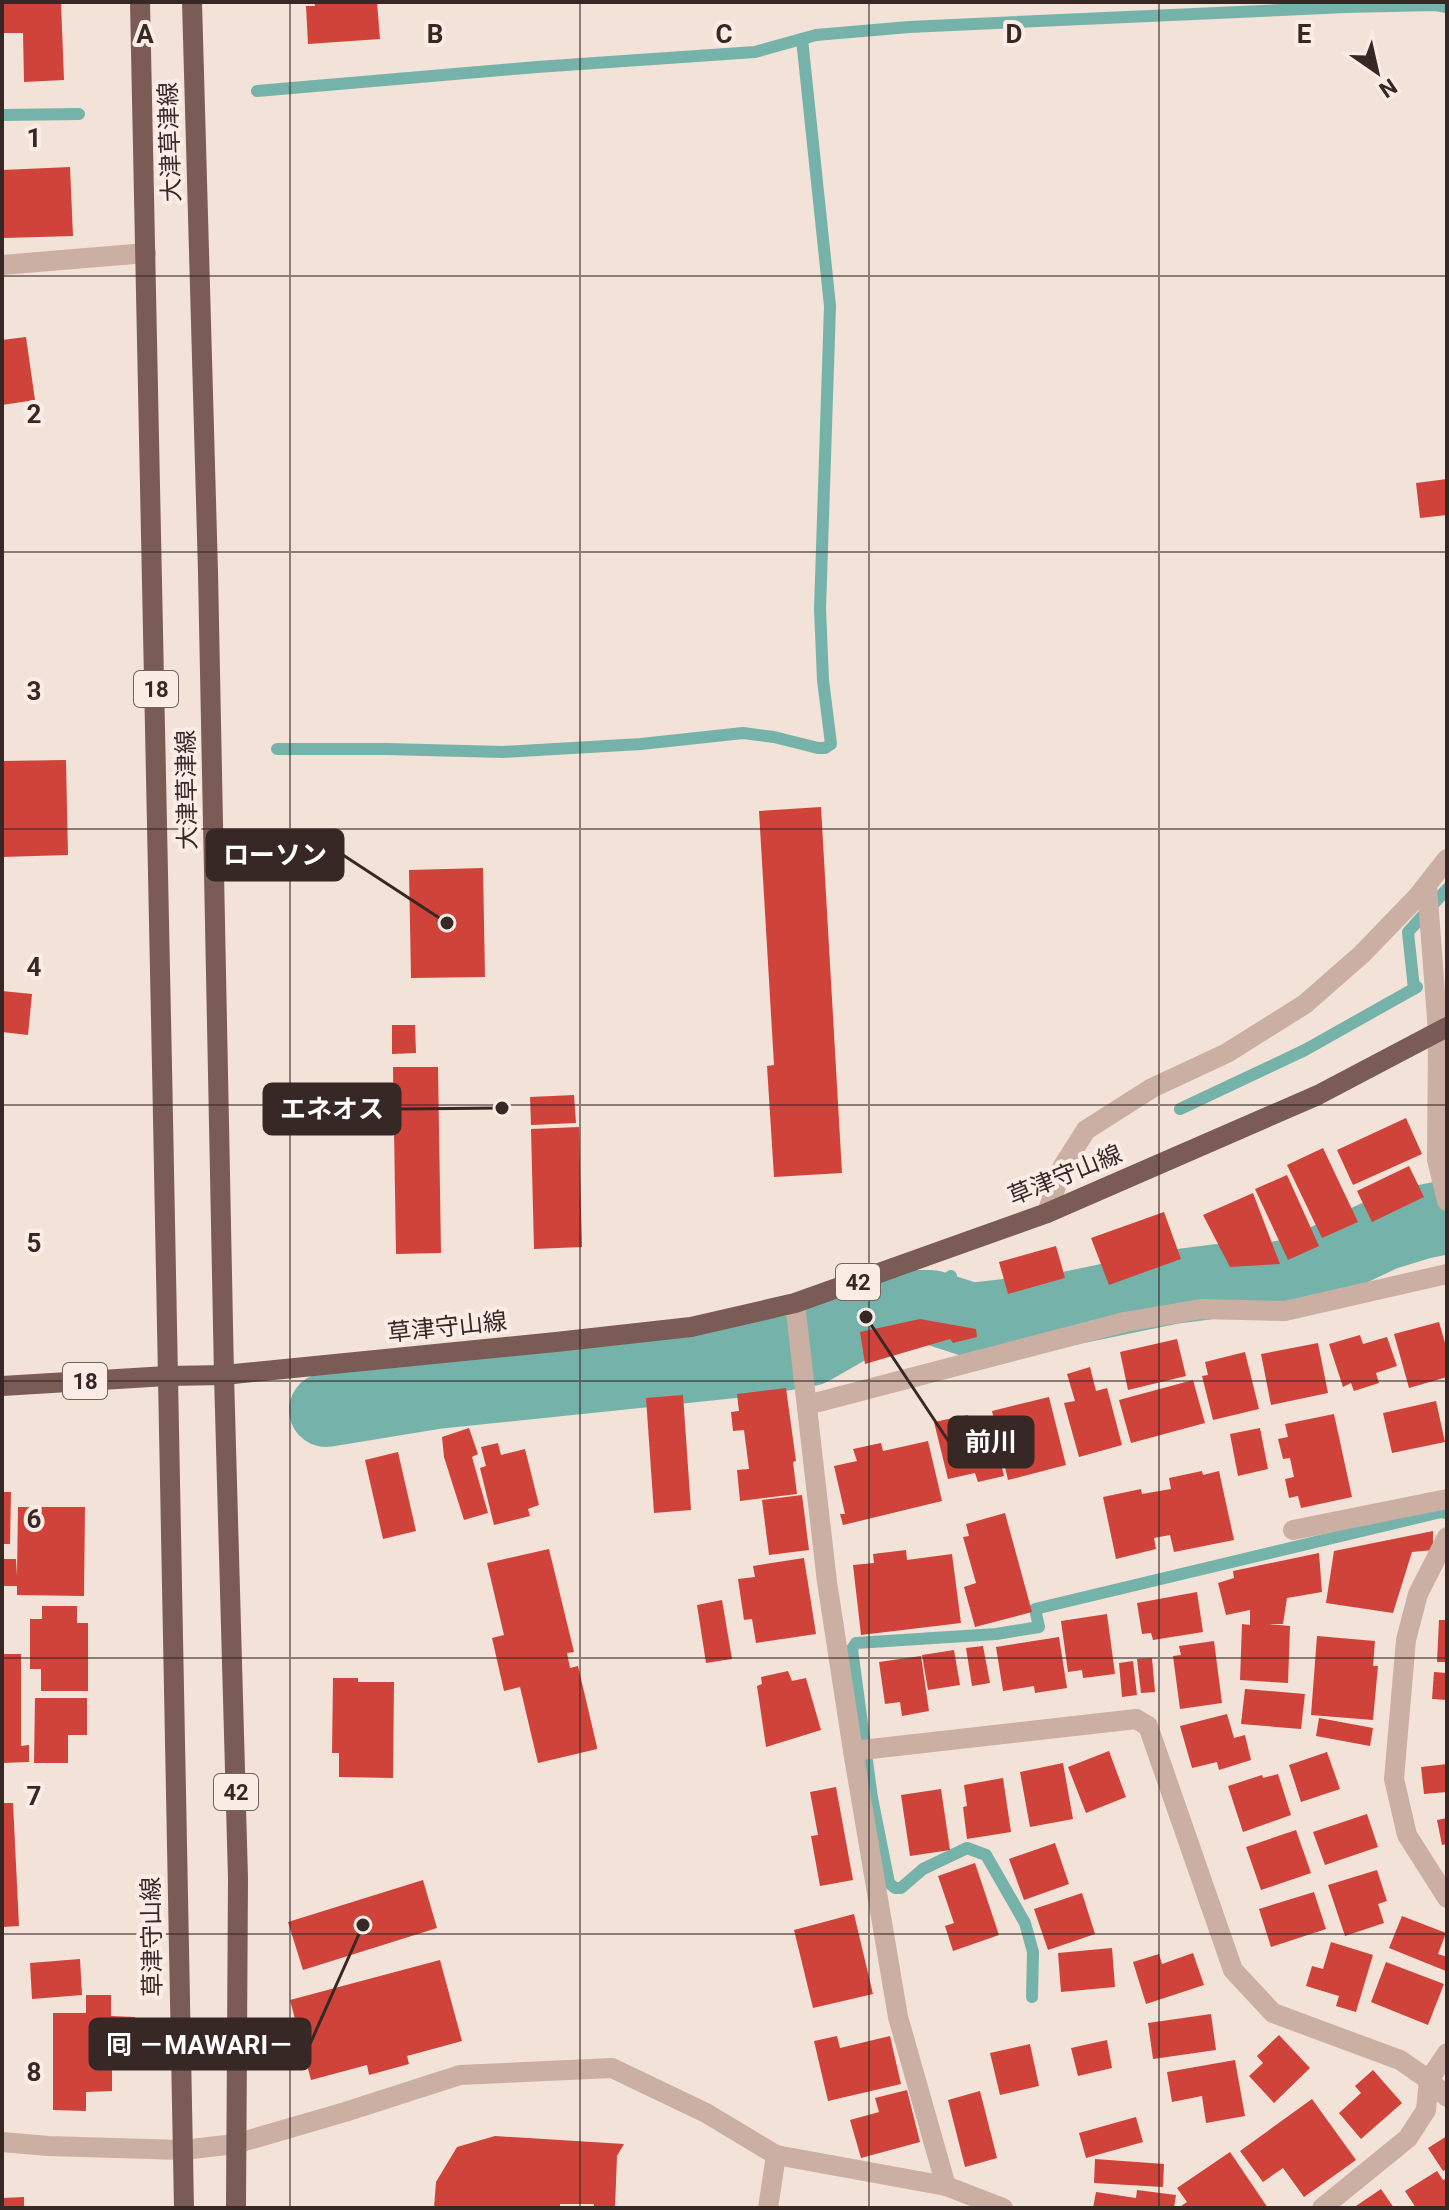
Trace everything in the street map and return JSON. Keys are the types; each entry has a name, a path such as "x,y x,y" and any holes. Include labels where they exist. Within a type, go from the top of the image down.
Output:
{"main road":[{"name":"大津草津線","path":"140,2 159,835 167,1376"},
{"name":"大津草津線","path":"192,2 209,588 224,1375"},
{"name":"草津守山線","path":"224,1375 691,1327 795,1303 1047,1213 1318,1095 1443,1029"},
{"name":"18","path":"2,1386 224,1375"},
{"name":"42","path":"224,1375 238,1878 236,2208"},
{"name":"草津守山線","path":"167,1376 184,2208"}],"street":[{"path":"2,265 146,253"},
{"path":"1047,1213 1063,1166 1086,1130 1152,1088 1227,1053 1305,1004 1362,954 1427,886 1447,859"},
{"path":"1427,886 1443,1029 1437,1160 1447,1201"},
{"path":"807,1405 1125,1322 1201,1309 1285,1311 1447,1274"},
{"path":"795,1303 827,1582 898,2017 946,2186"},
{"path":"1293,1530 1447,1499"},
{"path":"1447,1537 1418,1594 1406,1640 1394,1779 1407,1835 1447,1898"},
{"path":"853,1751 1136,1719 1148,1726 1233,1970 1273,2013 1400,2060 1447,2097"},
{"path":"1322,2208 1408,2138 1426,2110 1429,2080 1447,2053"},
{"path":"2,2142 183,2150 235,2144 460,2075 612,2068 706,2113 776,2155 946,2186 1003,2208"},
{"path":"768,2208 776,2155"}],"building":[{"path":"2,2 61,2 64,80 24,82 23,33 2,33"},
{"path":"314,2 377,2 380,39 308,44 306,6 315,6"},
{"path":"70,167 73,236 4,238 2,170"},
{"path":"26,337 35,400 2,405 2,340"},
{"path":"1447,479 1447,515 1420,518 1416,483"},
{"path":"66,760 68,855 2,857 2,761"},
{"path":"821,807 842,1173 774,1177 767,1066 774,1065 759,811"},
{"path":"483,868 485,977 411,978 409,870"},
{"path":"2,991 32,994 28,1035 2,1032"},
{"path":"392,1025 415,1025 416,1053 392,1054"},
{"path":"393,1067 438,1067 441,1253 396,1254"},
{"path":"574,1095 576,1123 531,1125 530,1097"},
{"path":"1406,1118 1422,1154 1353,1185 1337,1150"},
{"path":"579,1127 582,1247 534,1249 531,1129"},
{"path":"1323,1148 1358,1222 1322,1238 1287,1165"},
{"path":"1409,1166 1424,1197 1372,1222 1357,1191"},
{"path":"1287,1175 1319,1246 1288,1260 1255,1189"},
{"path":"1253,1193 1280,1264 1230,1267 1203,1215"},
{"path":"1164,1212 1181,1259 1109,1285 1091,1238"},
{"path":"1056,1246 1065,1278 1008,1294 999,1262"},
{"path":"920,1319 976,1329 977,1337 953,1343 950,1339 865,1364 860,1332"},
{"path":"1439,1322 1447,1350 1447,1377 1409,1388 1394,1334"},
{"path":"1360,1335 1363,1344 1387,1337 1397,1366 1376,1373 1379,1383 1354,1391 1351,1383 1343,1387 1329,1344"},
{"path":"1177,1339 1186,1376 1128,1390 1120,1352"},
{"path":"1318,1343 1328,1393 1271,1405 1261,1354"},
{"path":"1245,1352 1259,1409 1213,1420 1202,1376 1208,1375 1205,1362"},
{"path":"1090,1367 1096,1391 1107,1388 1122,1445 1079,1457 1064,1403 1075,1401 1067,1374"},
{"path":"1193,1380 1205,1423 1131,1443 1119,1400"},
{"path":"786,1388 796,1461 793,1462 797,1494 740,1501 737,1470 749,1469 744,1430 733,1431 731,1412 739,1411 737,1394"},
{"path":"683,1395 691,1510 654,1513 646,1398"},
{"path":"1049,1397 1066,1465 1008,1480 992,1411"},
{"path":"1436,1401 1445,1442 1392,1453 1383,1413"},
{"path":"1334,1414 1352,1497 1301,1508 1298,1496 1289,1498 1285,1479 1294,1477 1290,1458 1283,1459 1278,1439 1288,1437 1285,1424"},
{"path":"968,1415 970,1426 991,1421 1004,1476 978,1482 975,1473 948,1479 934,1422"},
{"path":"469,1428 478,1454 472,1457 488,1513 464,1520 444,1457 442,1437"},
{"path":"1260,1428 1268,1469 1238,1476 1230,1434"},
{"path":"928,1441 942,1501 843,1525 840,1514 845,1514 834,1466 857,1461 853,1449 881,1443 883,1451"},
{"path":"498,1443 501,1455 525,1449 539,1505 528,1509 530,1516 494,1525 480,1468 486,1466 481,1447"},
{"path":"398,1452 416,1531 383,1539 365,1460"},
{"path":"1202,1471 1203,1475 1219,1471 1234,1540 1174,1552 1170,1535 1154,1538 1156,1549 1116,1559 1103,1497 1141,1489 1142,1494 1171,1489 1169,1478"},
{"path":"2,1492 11,1492 10,1544 2,1544"},
{"path":"802,1495 809,1550 769,1555 762,1500"},
{"path":"18,1507 85,1507 84,1596 17,1595 17,1586 2,1586 2,1559 16,1559 17,1576"},
{"path":"1005,1513 1032,1612 975,1627 964,1587 976,1583 963,1537 969,1536 966,1524"},
{"path":"1433,1531 1433,1550 1412,1552 1393,1613 1326,1603 1334,1551"},
{"path":"549,1549 574,1652 567,1653 570,1668 578,1666 597,1749 538,1763 520,1687 504,1691 492,1638 504,1635 487,1563"},
{"path":"906,1550 907,1560 952,1554 961,1623 861,1635 853,1565 874,1563 873,1554"},
{"path":"1319,1553 1322,1592 1287,1598 1283,1624 1268,1624 1290,1626 1288,1683 1240,1680 1242,1624 1250,1625 1250,1610 1226,1615 1218,1583 1234,1578 1233,1571"},
{"path":"804,1558 816,1634 756,1643 752,1619 744,1620 738,1579 755,1577 753,1566"},
{"path":"1197,1592 1203,1632 1153,1640 1151,1633 1142,1634 1137,1603"},
{"path":"722,1600 732,1659 706,1663 697,1605"},
{"path":"42,1606 77,1606 77,1623 88,1623 88,1691 41,1691 41,1669 30,1669 30,1619 42,1619"},
{"path":"1107,1614 1115,1674 1083,1678 1082,1670 1068,1672 1061,1621"},
{"path":"1439,1620 1447,1620 1447,1662 1437,1662"},
{"path":"1317,1636 1375,1641 1373,1666 1378,1666 1373,1720 1311,1715"},
{"path":"1059,1637 1067,1688 1035,1693 1034,1686 1003,1691 996,1647"},
{"path":"1214,1641 1222,1703 1180,1709 1173,1656 1181,1655 1179,1646"},
{"path":"983,1646 990,1683 972,1686 966,1648"},
{"path":"954,1650 960,1685 928,1690 922,1655"},
{"path":"2,1654 21,1654 21,1746 29,1745 29,1762 2,1763"},
{"path":"921,1656 929,1711 902,1716 900,1702 885,1704 879,1662"},
{"path":"1152,1658 1155,1692 1141,1693 1137,1659"},
{"path":"1133,1661 1137,1695 1122,1697 1119,1663"},
{"path":"788,1671 792,1681 806,1678 821,1730 766,1747 757,1686 762,1684 761,1677"},
{"path":"1434,1672 1447,1673 1447,1700 1432,1699"},
{"path":"333,1678 394,1682 393,1778 339,1777 339,1753 332,1753"},
{"path":"1245,1689 1305,1694 1301,1729 1241,1724"},
{"path":"35,1698 87,1698 87,1735 68,1735 68,1763 34,1763"},
{"path":"1227,1714 1234,1738 1245,1735 1251,1760 1219,1770 1217,1762 1192,1768 1180,1726"},
{"path":"1319,1718 1373,1728 1370,1746 1316,1736"},
{"path":"1109,1751 1126,1797 1086,1813 1068,1767"},
{"path":"1327,1752 1340,1789 1301,1802 1289,1765"},
{"path":"1063,1763 1073,1819 1030,1827 1020,1772"},
{"path":"1447,1764 1447,1792 1424,1794 1421,1767"},
{"path":"1278,1774 1291,1815 1243,1832 1228,1786 1262,1775 1263,1778"},
{"path":"1003,1778 1011,1832 967,1839 964,1785"},
{"path":"836,1787 853,1880 820,1886 811,1836 818,1835 810,1792"},
{"path":"941,1789 950,1850 910,1856 901,1795"},
{"path":"2,1803 13,1803 19,1926 2,1927"},
{"path":"1367,1814 1378,1847 1325,1865 1313,1832"},
{"path":"1447,1818 1447,1844 1442,1845 1437,1820"},
{"path":"1296,1830 1311,1873 1261,1890 1246,1847"},
{"path":"1055,1843 1069,1884 1024,1900 1009,1859"},
{"path":"975,1863 999,1935 953,1951 945,1926 954,1923 938,1876"},
{"path":"1377,1870 1387,1901 1378,1904 1384,1923 1345,1936 1328,1885"},
{"path":"423,1880 437,1928 303,1970 288,1922"},
{"path":"1314,1892 1326,1929 1271,1947 1259,1909"},
{"path":"1082,1893 1095,1934 1048,1950 1034,1909"},
{"path":"854,1914 873,1994 813,2008 794,1930"},
{"path":"1402,1916 1446,1933 1438,1954 1447,1957 1446,1971 1389,1948"},
{"path":"1331,1942 1373,1955 1356,2012 1336,2006 1339,1996 1306,1986 1312,1966 1323,1969"},
{"path":"1112,1948 1115,1987 1061,1992 1058,1953"},
{"path":"1193,1953 1204,1985 1146,2004 1133,1962 1159,1954 1162,1964"},
{"path":"80,1959 82,1995 32,1999 30,1963"},
{"path":"440,1960 462,2041 407,2056 409,2064 369,2075 367,2065 311,2080 290,2000"},
{"path":"1386,1962 1444,1984 1428,2025 1371,2002"},
{"path":"86,1995 111,1995 111,2016 135,2017 134,2059 112,2059 112,2091 86,2092 86,2111 53,2110 53,2013 86,2013"},
{"path":"1211,2014 1216,2050 1153,2059 1148,2023"},
{"path":"1279,2035 1310,2068 1274,2103 1249,2076 1263,2063 1257,2056"},
{"path":"837,2036 840,2048 890,2036 901,2084 828,2101 814,2041"},
{"path":"1107,2040 1112,2068 1078,2076 1071,2048"},
{"path":"1030,2044 1039,2086 1000,2095 990,2053"},
{"path":"1235,2060 1245,2116 1206,2123 1202,2096 1172,2102 1167,2072"},
{"path":"1373,2070 1402,2103 1361,2139 1339,2113 1361,2093 1355,2086"},
{"path":"907,2090 920,2142 861,2158 850,2120 879,2112 875,2098"},
{"path":"980,2091 997,2158 965,2167 948,2100"},
{"path":"1312,2099 1356,2160 1304,2197 1283,2168 1263,2182 1240,2151"},
{"path":"1136,2117 1143,2142 1086,2158 1079,2133"},
{"path":"495,2136 624,2144 617,2156 615,2208 594,2208 594,2204 560,2204 560,2208 434,2208 436,2182 457,2147"},
{"path":"1447,2136 1447,2169 1443,2171 1428,2148"},
{"path":"1230,2152 1268,2208 1182,2208 1187,2202 1177,2188"},
{"path":"1095,2159 1164,2164 1163,2187 1094,2183"},
{"path":"1437,2171 1443,2180 1447,2178 1447,2208 1416,2208 1405,2191"},
{"path":"1381,2189 1394,2208 1353,2208"},
{"path":"1137,2190 1176,2195 1174,2208 1093,2208 1096,2192 1136,2198"},
{"path":"24,2197 24,2208 2,2208 2,2198"}],"waterway":[{"path":"257,91 755,52 816,35 909,27 1346,7 1346,2"},
{"path":"1346,7 1447,7"},
{"path":"277,749 503,752 641,744 743,733 818,748 831,744 823,680 820,609 830,306 802,39"},
{"path":"2,115 79,114"},
{"path":"1414,989 1408,932 1447,889"},
{"path":"1180,1109 1305,1050 1417,987"},
{"path":"326,1410 436,1392 754,1359 810,1349 866,1317 910,1307 931,1307 971,1320 1066,1309 1172,1287 1219,1281 1256,1282 1296,1275 1383,1234 1447,1217"},
{"path":"910,1307 951,1276"},
{"path":"1032,1997 1033,1952 1025,1923 986,1855 967,1848 923,1869 901,1888 889,1883 872,1798 852,1649 856,1643 996,1634 1039,1627 1035,1609 1447,1513"}],"place":[{"name":"ローソン","path":"447,923"},
{"name":"エネオス","path":"502,1108"},
{"name":"前川","path":"866,1317"},
{"name":"囘 －MAWARI－","path":"363,1925"}]}
